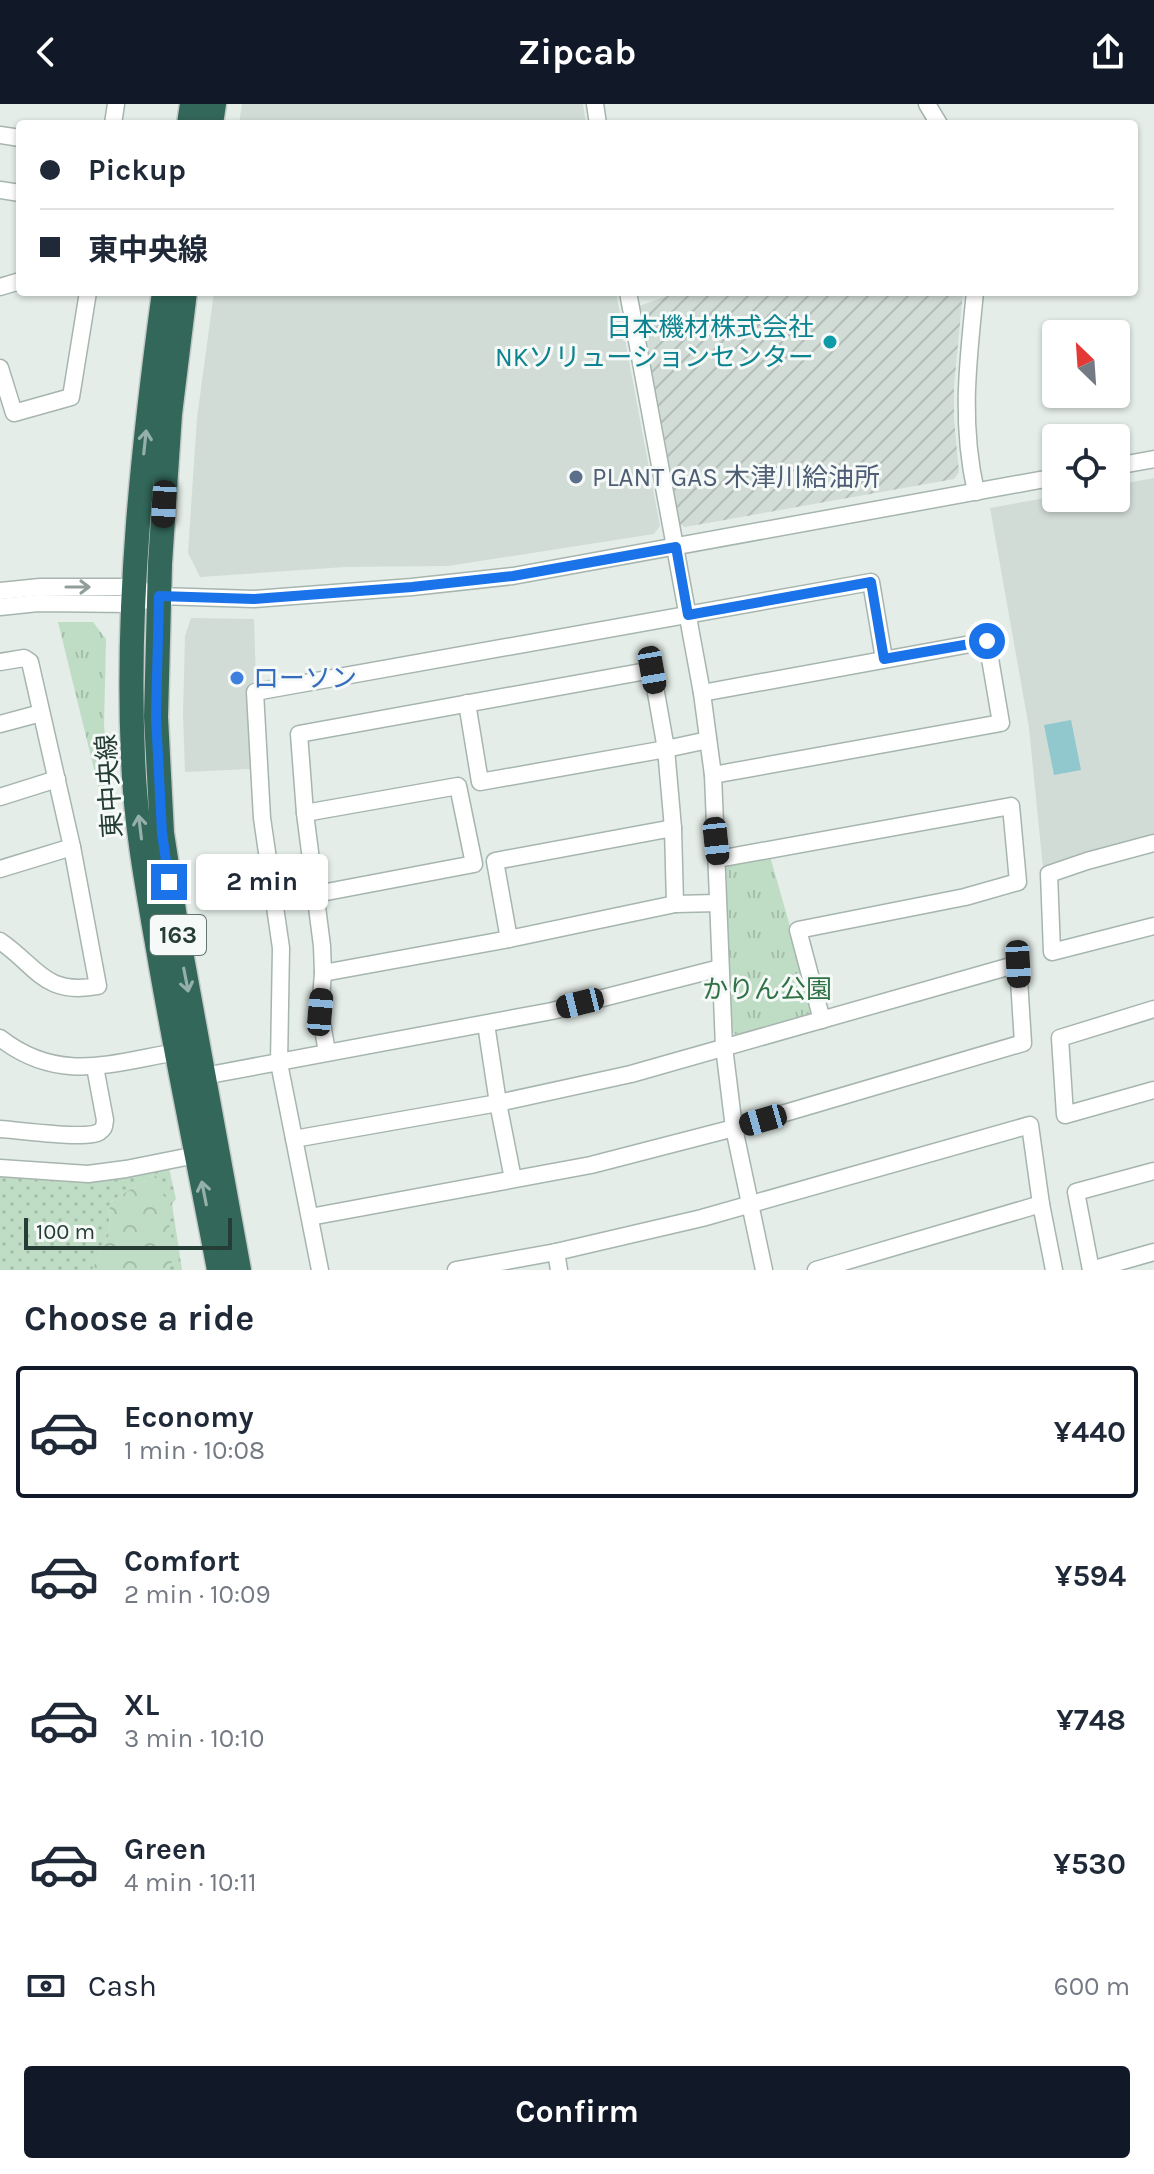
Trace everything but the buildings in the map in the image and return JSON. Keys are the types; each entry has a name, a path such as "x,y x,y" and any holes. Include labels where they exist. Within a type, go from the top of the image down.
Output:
{"highway":[{"name":"東中央線","path":"163,296 149,400 134,595 134,772 148,891 219,1270"},
{"name":"東中央線","path":"185,296 170,414 159,596 156,717 162,833 239,1270"}],"street":[{"path":"0,368 14,413 71,397 87,296"},
{"path":"629,296 702,693 713,775 724,1047 734,1128 748,1206 764,1270"},
{"path":"975,296 965,389 976,492"},
{"path":"1130,463 1154,459"},
{"path":"0,591 40,587 134,595 254,599 412,587 513,576 1042,480"},
{"path":"320,1270 279,1063 281,948 262,818 255,692 871,582 884,659"},
{"path":"0,607 134,595"},
{"path":"702,693 987,641 1001,723 713,775"},
{"path":"0,662 24,658 30,662 72,847 98,986 70,989 51,983 0,941"},
{"path":"327,1052 320,1012 322,946 305,813 299,734 652,670 666,749 673,828 675,904"},
{"path":"467,703 480,782 708,740"},
{"path":"0,724 41,713"},
{"path":"0,797 57,779"},
{"path":"305,813 458,786 474,864 316,894"},
{"path":"718,859 1011,806 1018,882 965,897 798,930 822,1020"},
{"path":"509,939 495,861 673,828"},
{"path":"1154,843 1049,874 1052,952 1154,926"},
{"path":"0,869 72,847"},
{"path":"323,973 509,939 675,904 718,903"},
{"path":"294,1139 498,1103 631,1074 1018,964 1023,1043 734,1128 591,1165 310,1217"},
{"path":"204,1076 552,1011 720,968"},
{"path":"1154,1009 1060,1038 1065,1115 1154,1090"},
{"path":"486,1024 513,1179"},
{"path":"0,1038 40,1061 65,1066 95,1067 177,1052"},
{"path":"0,1129 73,1135 100,1131 105,1120 95,1067"},
{"path":"456,1270 627,1237 748,1206 1030,1125 1054,1270"},
{"path":"0,1168 88,1174 196,1155"},
{"path":"1154,1171 1076,1192 1091,1270 1154,1252"},
{"path":"816,1270 1041,1204"},
{"path":"556,1252 559,1270"}],"shaded area":[{"path":"242,104 583,104 585,120 240,120"},
{"path":"213,296 617,296 660,526 654,534 448,566 345,567 200,577 188,553 197,418"},
{"path":"668,296 963,296 954,386 959,472 954,479 685,527 678,523 639,306"},
{"path":"1154,478 1154,837 1043,868 1029,728 990,508 1042,499 1042,512 1130,512 1130,482"},
{"path":"191,618 254,619 256,682 247,686 250,769 185,772 185,636"}],"green space":[{"path":"58,622 93,622 106,639 104,725 112,817 106,818"},
{"name":"かりん公園","path":"770,856 814,1011 810,1017 739,1037 732,1032 726,869 732,863"},
{"path":"169,1168 176,1199 172,1204 182,1270 165,1270 171,1264 154,1175 110,1202 109,1235 92,1270 0,1270 0,1176 72,1182 124,1178"},
{"path":"154,1175 164,1193 174,1254 171,1264 165,1270 92,1270 109,1235 110,1202"}],"water":[{"path":"1071,720 1081,770 1054,775 1044,725"}],"place":[{"name":"日本機材株式会社 NKソリューションセンター","path":"830,342"},
{"name":"PLANT GAS 木津川給油所","path":"576,477"},
{"name":"ローソン","path":"237,678"}],"route":[{"path":"169,882 162,833 156,717 159,596 254,599 412,587 513,576 676,547 688,615 871,582 884,659 987,641"}]}
